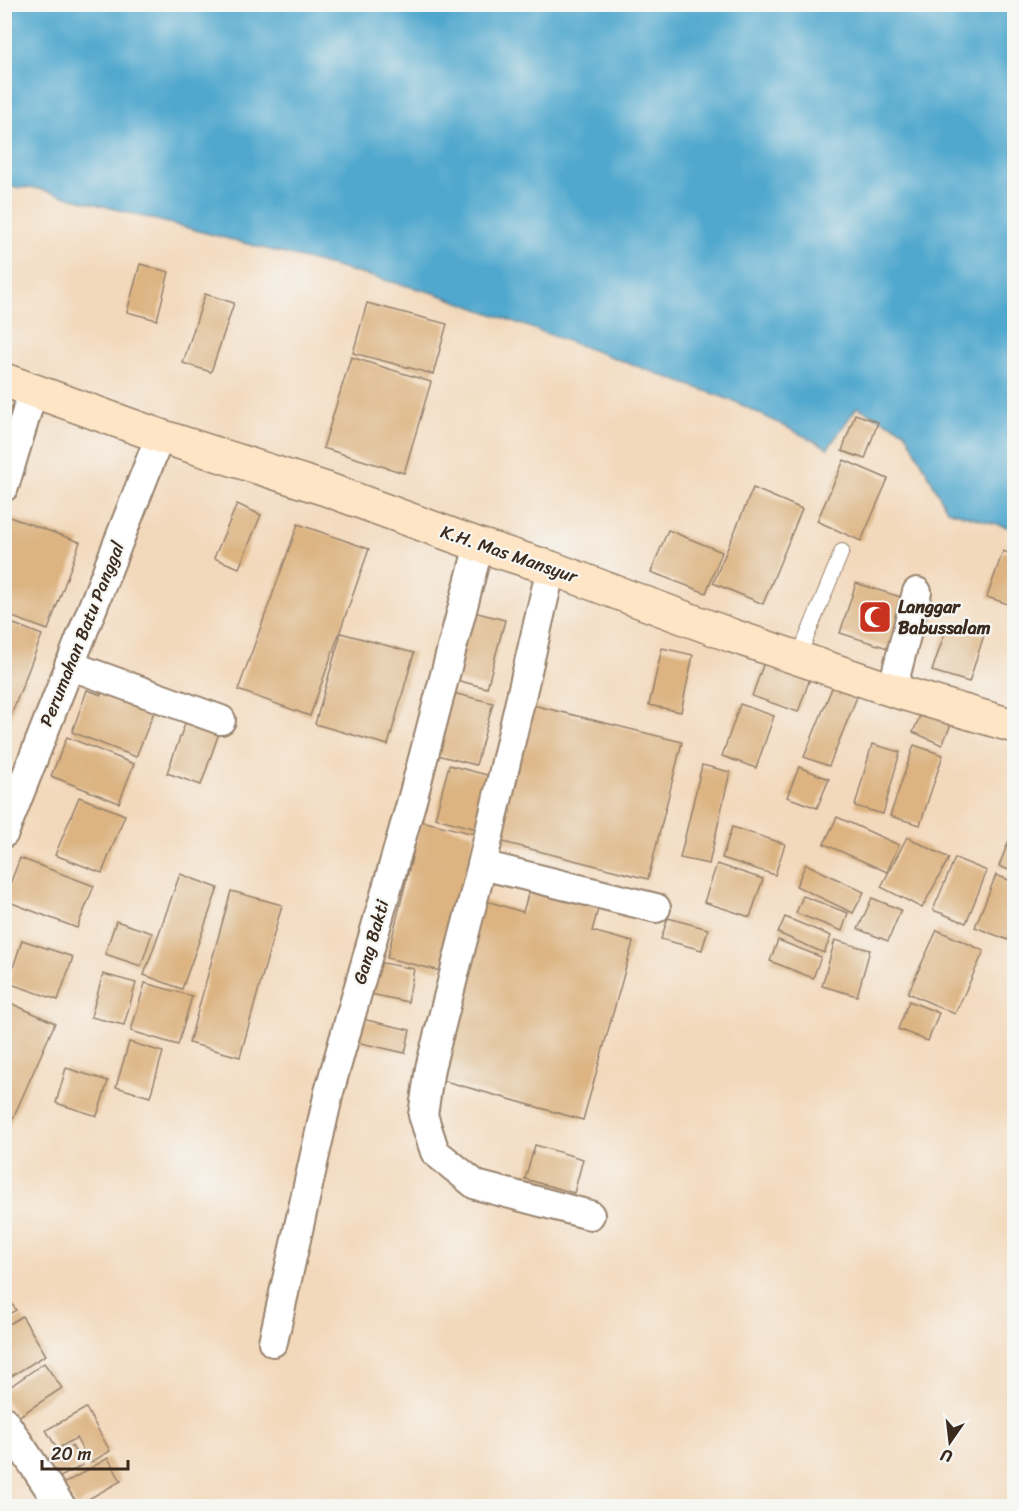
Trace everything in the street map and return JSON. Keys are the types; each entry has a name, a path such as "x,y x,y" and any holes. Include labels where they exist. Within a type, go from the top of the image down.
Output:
{"main road":[{"name":"K.H. Mas Mansyur","path":"19,386 160,436 326,489 798,658 892,690 1014,726"}],"street":[{"path":"4,487 19,386"},
{"name":"Perumahan Batu Panggal","path":"4,833 160,436"},
{"name":"Gang Bakti","path":"273,1342 329,1092 414,793 479,545"},
{"path":"551,568 482,865 430,1068 423,1115 435,1152 476,1185 590,1215"},
{"path":"892,690 917,592"},
{"path":"69,665 221,720"},
{"path":"482,865 656,908"},
{"path":"4,1421 61,1506"}],"lane":[{"path":"798,658 842,551"}],"water":[{"path":"5,4 1014,5 1014,529 947,510 905,431 857,407 828,448 736,402 434,293 35,188 5,187"}],"building":[{"path":"140,264 169,272 157,320 127,312"},
{"path":"205,294 234,303 211,372 183,363"},
{"path":"367,303 447,324 433,374 353,353"},
{"path":"351,357 431,382 404,473 323,448"},
{"path":"855,414 878,422 865,459 842,451"},
{"path":"844,460 888,479 861,541 817,521"},
{"path":"753,488 802,509 763,604 713,583"},
{"path":"237,504 261,515 239,568 214,558"},
{"path":"4,515 80,542 48,630 4,614"},
{"path":"298,524 369,549 310,716 238,690"},
{"path":"668,530 722,552 706,593 651,572"},
{"path":"1003,551 1014,555 1014,606 987,597"},
{"name":"Langgar Babussalam","path":"856,583 910,600 894,650 840,633"},
{"path":"466,610 505,620 487,688 448,678"},
{"path":"4,620 42,635 5,731 4,731"},
{"path":"948,623 984,635 969,682 932,671"},
{"path":"341,633 414,653 388,745 315,724"},
{"path":"662,648 693,655 681,712 649,705"},
{"path":"767,654 813,670 798,712 752,696"},
{"path":"107,681 158,702 136,757 72,732 87,690 101,695"},
{"path":"834,683 859,692 829,766 804,757"},
{"path":"449,692 493,703 476,765 433,754"},
{"path":"529,704 682,742 648,879 495,840"},
{"path":"740,704 774,716 756,768 722,756"},
{"path":"923,709 952,722 942,745 913,732"},
{"path":"187,718 220,730 201,785 167,773"},
{"path":"67,737 134,764 119,803 51,776"},
{"path":"872,744 900,752 883,814 855,806"},
{"path":"914,745 943,755 920,825 890,816"},
{"path":"449,765 491,776 477,829 435,818"},
{"path":"702,765 730,772 709,864 680,858"},
{"path":"799,767 829,779 817,808 787,797"},
{"path":"79,797 125,815 102,873 55,855"},
{"path":"837,817 899,845 887,872 824,844"},
{"path":"421,821 475,834 441,971 387,958"},
{"path":"732,827 785,844 775,875 722,858"},
{"path":"1014,827 1014,872 999,866"},
{"path":"907,837 949,858 922,908 881,887"},
{"path":"20,858 94,886 77,928 4,900"},
{"path":"955,858 987,871 966,923 933,910"},
{"path":"717,864 763,879 750,917 704,902"},
{"path":"806,864 864,892 853,913 796,886"},
{"path":"180,874 218,888 182,989 144,975"},
{"path":"996,875 1014,882 1014,923 1008,940 975,927"},
{"path":"531,884 600,902 592,931 633,942 583,1120 434,1078 483,900 523,912"},
{"path":"231,891 282,905 240,1057 189,1043"},
{"path":"803,896 848,913 842,931 796,913"},
{"path":"872,898 901,910 888,941 858,929"},
{"path":"785,917 831,936 824,953 778,933"},
{"path":"668,918 708,929 702,950 661,939"},
{"path":"116,921 152,933 141,966 105,954"},
{"path":"937,930 984,951 955,1014 908,993"},
{"path":"22,940 73,957 58,1000 8,983"},
{"path":"778,940 821,957 813,978 770,961"},
{"path":"835,940 870,950 857,996 822,986"},
{"path":"368,960 414,969 408,1002 361,992"},
{"path":"103,974 136,983 124,1025 91,1017"},
{"path":"145,983 192,996 178,1045 131,1031"},
{"path":"909,1001 939,1013 928,1041 898,1029"},
{"path":"8,1002 55,1023 10,1125 4,1122 4,1009"},
{"path":"358,1018 410,1030 405,1053 352,1041"},
{"path":"129,1042 163,1052 150,1097 116,1087"},
{"path":"66,1068 108,1081 97,1116 56,1103"},
{"path":"535,1145 583,1159 574,1193 525,1179"},
{"path":"4,1292 16,1310 4,1317"},
{"path":"22,1316 46,1355 5,1380 4,1327"},
{"path":"44,1363 62,1388 18,1417 4,1398 4,1391"},
{"path":"86,1408 110,1451 90,1463 76,1438 57,1449 46,1430"},
{"path":"72,1446 83,1465 55,1480 44,1461"},
{"path":"108,1458 121,1481 76,1506 63,1484"}],"place":[{"name":"Langgar Babussalam","path":"875,617"}]}
